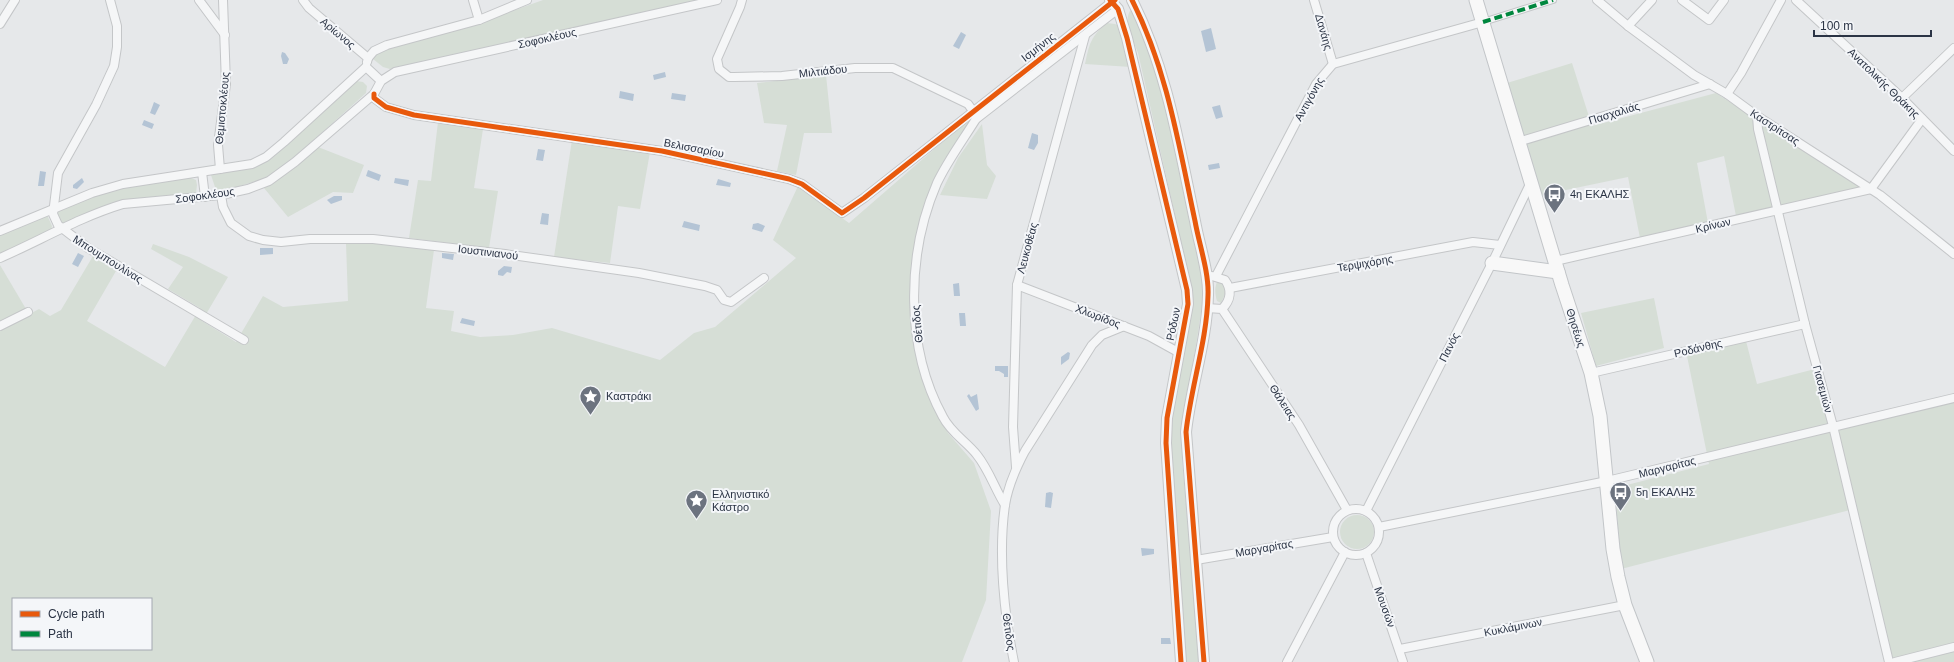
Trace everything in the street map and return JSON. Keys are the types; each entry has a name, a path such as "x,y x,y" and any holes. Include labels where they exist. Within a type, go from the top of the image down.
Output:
{"main road":[{"name":"Θησέως","path":"1476,0 1518,142 1591,373 1600,416 1613,549 1625,605 1647,662"},
{"path":"1492,263 1557,267"}],"street":[{"path":"0,24 15,0"},
{"name":"Μπουμπουλίνας","path":"110,0 117,26 114,66 96,105 58,173 53,214 58,225 88,248 244,340"},
{"path":"199,0 225,35"},
{"name":"Θεμιστοκλέους","path":"220,169 218,145 226,84 223,0"},
{"name":"Αρίωνος","path":"303,0 309,8 368,58"},
{"path":"309,8 314,0"},
{"path":"473,0 479,20"},
{"path":"0,231 92,193 123,184 248,165 266,157 366,67 368,58 374,51 387,45 479,20 526,0"},
{"name":"Σοφοκλέους","path":"0,258 63,229 123,204 221,195 248,189 277,176 374,94 381,81 395,72 717,0"},
{"name":"Μιλτιάδου","path":"742,0 717,59 719,69 729,77 782,76 886,66 957,97 968,104 975,115"},
{"path":"1131,0 1150,38 1173,115 1212,276 1208,285 1207,308 1189,404 1186,432 1204,662"},
{"name":"Ισμήνης","path":"975,115 1114,3 1131,0"},
{"name":"Δανάης","path":"1314,0 1333,64"},
{"path":"1333,64 1483,22 1553,0"},
{"name":"Καστρίτσας","path":"1597,0 1628,26 1694,75 1726,94 1757,116 1871,189 1953,250"},
{"path":"1628,26 1652,0"},
{"path":"1682,0 1709,20 1724,0"},
{"path":"1726,94 1741,73 1781,0"},
{"name":"Ανατολικής Θράκης","path":"1796,0 1902,98 1954,151"},
{"name":"Ισμήνης","path":"975,115 1085,36 1114,3"},
{"name":"Ρόδων","path":"1114,3 1127,38 1187,290 1188,304 1167,418 1166,443 1181,662"},
{"name":"Λευκοθέας","path":"1016,467 1014,426 1017,285 1085,36"},
{"path":"1902,98 1954,48"},
{"name":"Αντιγόνης","path":"1212,276 1316,84 1333,64"},
{"path":"366,67 381,81"},
{"name":"Πασχαλιάς","path":"1518,142 1710,84"},
{"name":"Βελισσαρίου","path":"374,94 374,98 383,106 414,115 662,151 789,179 802,184 842,213 975,115"},
{"name":"Θέτιδος","path":"975,115 970,129 945,167 925,217 916,268 915,300 917,336 929,388 943,418 953,431 978,455 1005,505"},
{"name":"Γιασεμιών","path":"1757,116 1758,129 1805,324 1833,426 1889,662"},
{"path":"1871,189 1922,119"},
{"path":"202,172 204,197"},
{"name":"Πανός","path":"1366,511 1492,263 1531,182"},
{"name":"Κρίνων","path":"1557,267 1778,210 1871,189"},
{"name":"Ιουστινιανού","path":"221,195 223,207 231,224 249,236 263,240 280,242 310,239 373,239 513,255 639,273 705,286 717,290 724,300 731,302 764,278"},
{"name":"Τερψιχόρης","path":"1230,288 1473,242 1500,245"},
{"path":"1207,308 1222,309 1229,297 1230,288 1225,280 1212,276"},
{"name":"Χλωρίδος","path":"1017,285 1124,326 1148,336 1178,352"},
{"name":"Θάλειας","path":"1222,309 1299,425 1347,510"},
{"path":"0,326 28,312"},
{"name":"Ροδάνθης","path":"1591,373 1805,324"},
{"name":"Θέτιδος","path":"1014,662 1006,608 1003,533 1005,505 1016,467 1092,345 1102,335 1124,326"},
{"name":"Μαργαρίτας","path":"1379,527 1607,481 1954,398"},
{"path":"1356,508 1366,511 1376,520 1379,527 1378,537 1374,546 1366,553 1355,555 1345,552 1337,546 1333,537 1334,526 1338,517 1347,510 1356,508"},
{"name":"Μαργαρίτας","path":"1196,560 1333,537"},
{"path":"1287,662 1345,552"},
{"name":"Μουσών","path":"1366,553 1400,649 1403,662"},
{"name":"Κυκλάμινων","path":"1400,649 1625,605"},
{"path":"1895,662 1954,647"}],"shaded area":[{"path":"543,0 700,0 390,69 383,67 373,59 377,52 479,23"},
{"path":"1130,11 1136,13 1161,85 1191,215 1203,287 1197,339 1182,425 1182,459 1200,662 1185,662 1170,473 1171,434 1176,388 1191,285 1138,53 1128,26 1128,16"},
{"path":"1107,23 1115,24 1122,28 1131,67 1085,64 1094,36"},
{"path":"1572,63 1592,126 1716,93 1862,188 1736,216 1724,156 1697,163 1708,223 1640,238 1628,177 1542,195 1507,83"},
{"path":"826,75 832,133 804,133 796,175 777,171 787,125 764,123 757,83"},
{"path":"356,81 363,82 367,86 366,93 286,165 266,178 217,193 211,175 214,172 250,169 272,158"},
{"path":"970,118 972,123 949,154 933,182 920,223 912,318 926,392 948,433 974,463 991,511 986,600 962,662 0,662 0,330 39,309 50,316 61,310 93,256 116,271 87,321 165,367 200,308 168,289 183,267 151,249 153,244 189,257 228,277 202,321 236,342 263,296 283,307 348,301 346,243 372,242 434,250 426,308 454,311 451,331 480,337 513,335 552,328 660,360 694,333 715,327 796,258 773,240 798,186 849,223"},
{"path":"438,122 483,129 474,188 498,191 489,248 409,238 418,180 431,181"},
{"path":"982,124 987,165 996,176 987,199 940,195 958,158"},
{"path":"572,140 650,152 640,209 618,206 610,263 554,257"},
{"path":"318,147 364,165 353,193 333,192 288,217 264,188 289,172"},
{"path":"191,178 196,180 197,185 196,193 194,195 128,201 65,225 57,217 57,212 100,194 131,185"},
{"path":"47,215 52,226 51,231 0,255 0,235"},
{"path":"0,265 26,309 0,322"},
{"path":"1218,280 1226,285 1226,292 1221,303 1217,301 1215,293"},
{"path":"1654,298 1664,348 1596,366 1581,313"},
{"path":"1746,341 1757,384 1815,369 1850,510 1621,569 1615,488 1709,464 1687,356"},
{"path":"1954,397 1954,662 1893,662 1833,426"},
{"path":"1357,515 1369,520 1374,532 1369,544 1357,549 1345,544 1340,532 1345,520"}],"water":[{"path":"1211,28 1216,49 1206,52 1201,31"},
{"path":"961,32 966,35 959,49 953,46"},
{"path":"282,52 285,53 289,59 287,64 283,64 281,56"},
{"path":"665,72 666,77 654,80 653,75"},
{"path":"620,91 634,94 633,101 619,98"},
{"path":"672,93 686,95 685,101 671,99"},
{"path":"154,102 160,105 155,115 150,113"},
{"path":"1220,105 1223,117 1216,119 1212,107"},
{"path":"144,120 154,124 152,129 142,125"},
{"path":"1032,133 1038,135 1038,143 1034,150 1028,148"},
{"path":"538,149 545,150 543,161 536,160"},
{"path":"1219,163 1220,168 1209,170 1208,165"},
{"path":"368,170 381,175 379,181 366,176"},
{"path":"40,171 46,172 44,186 38,186"},
{"path":"82,178 84,182 77,189 73,188 73,185"},
{"path":"395,178 409,180 408,186 394,183"},
{"path":"718,179 731,183 730,187 716,185"},
{"path":"334,196 342,196 342,200 331,204 327,200"},
{"path":"542,213 549,214 548,225 540,224"},
{"path":"684,221 700,225 699,231 682,227"},
{"path":"758,223 765,226 762,232 752,229 753,224"},
{"path":"260,248 273,248 273,254 260,255"},
{"path":"78,253 84,256 78,267 72,264"},
{"path":"442,253 454,254 453,260 442,258"},
{"path":"504,266 512,267 511,273 507,272 503,276 498,275 498,271"},
{"path":"959,283 960,296 954,296 953,284"},
{"path":"959,313 965,313 966,326 960,326"},
{"path":"462,318 475,321 474,326 460,323"},
{"path":"1068,352 1070,353 1069,359 1061,365 1061,357"},
{"path":"995,366 1008,366 1008,377 1004,377 1004,374 999,371 995,371"},
{"path":"969,394 971,397 977,394 979,409 976,411 967,396"},
{"path":"1046,493 1053,493 1051,508 1045,507"},
{"path":"1141,548 1154,549 1154,554 1142,556"},
{"path":"1161,638 1170,638 1171,644 1161,644"}],"marked path":[{"path":"1483,22 1553,0"}],"cycle path":[{"path":"1110,0 1118,9 1127,38 1187,290 1188,304 1167,418 1166,443 1181,662"},
{"path":"374,94 374,98 386,107 414,115 662,151 789,179 802,184 842,213 864,198 1115,0"},
{"path":"1132,0 1154,53 1171,108 1208,286 1205,329 1191,398 1186,432 1204,662"}],"place":[{"name":"4η ΕΚΑΛΗΣ","path":"1554,214"},
{"name":"Καστράκι","path":"590,416"},
{"name":"5η ΕΚΑΛΗΣ","path":"1620,512"},
{"name":"Ελληνιστικό Κάστρο","path":"697,520"}]}
